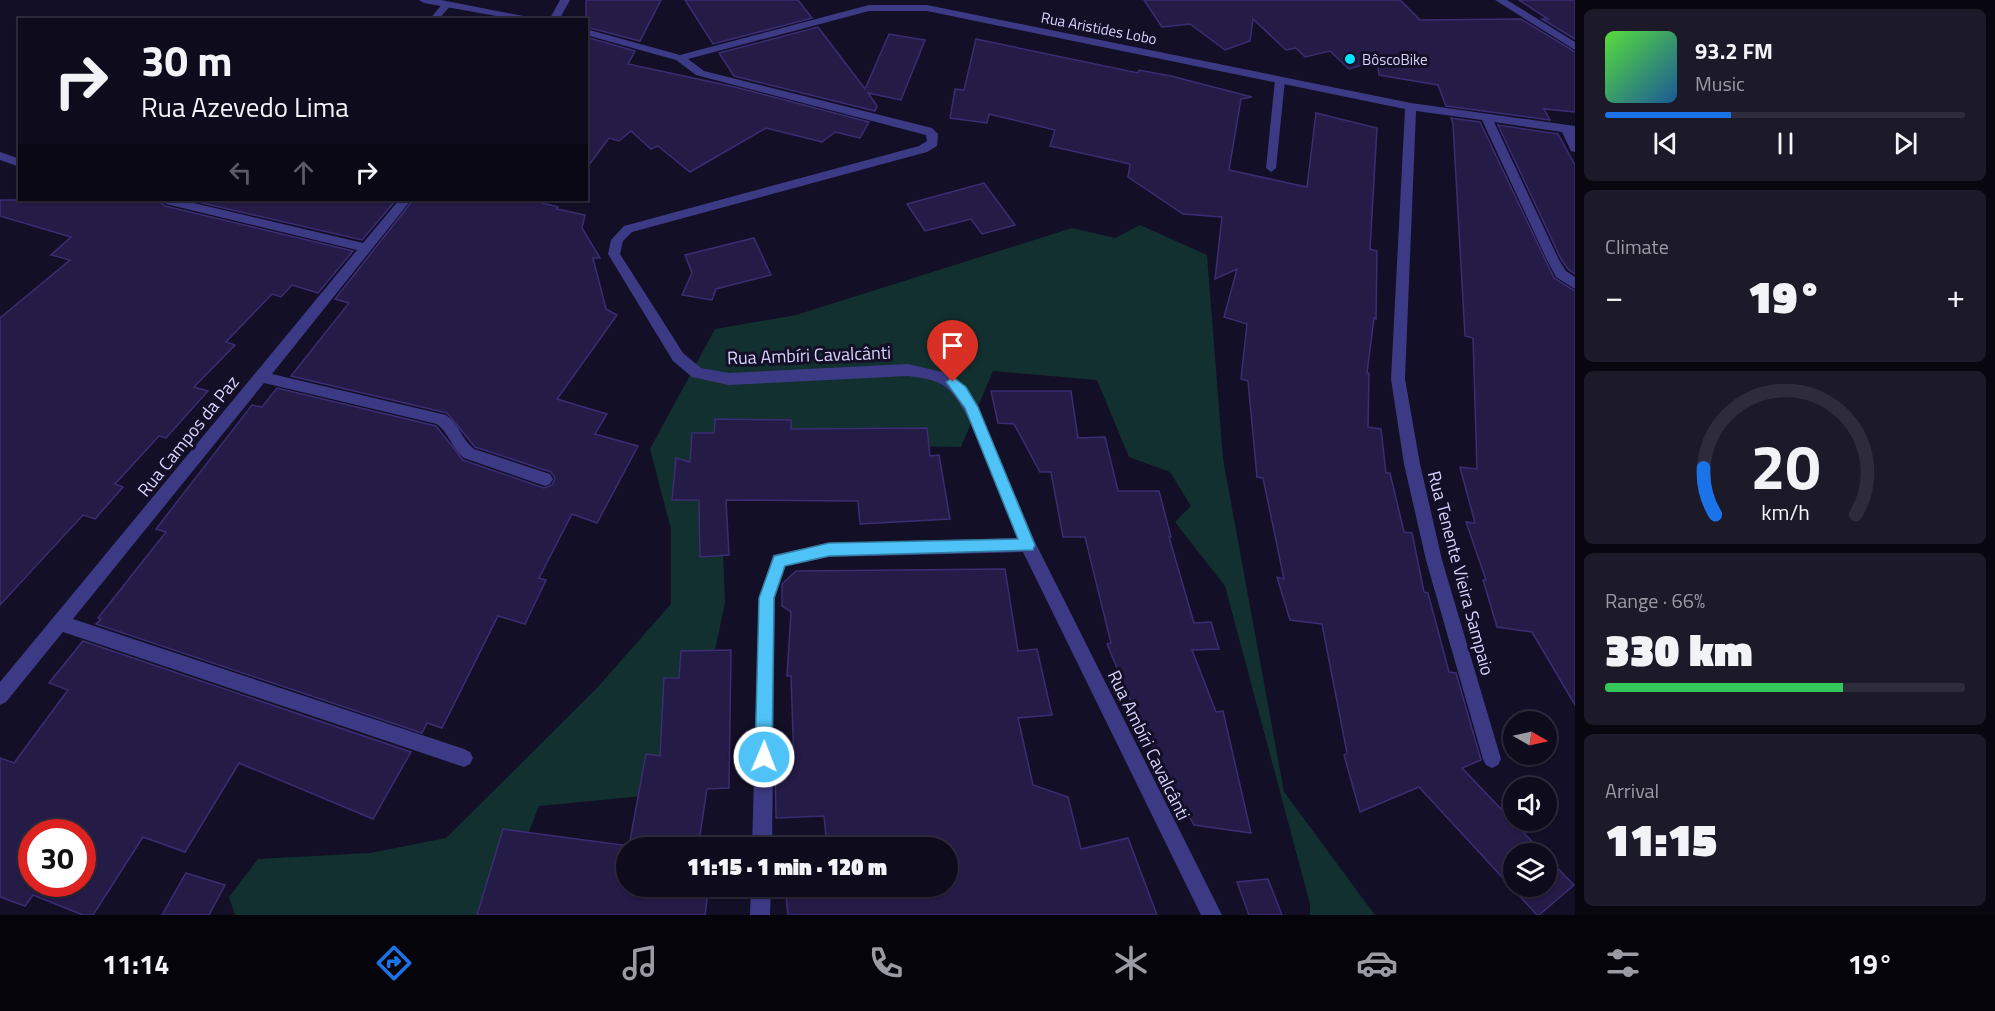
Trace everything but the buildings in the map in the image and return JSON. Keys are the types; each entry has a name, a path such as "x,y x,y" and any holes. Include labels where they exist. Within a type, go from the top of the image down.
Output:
{"street":[{"path":"424,0 528,18"},
{"path":"555,18 565,0"},
{"path":"1500,0 1575,47"},
{"name":"Rua Aristides Lobo","path":"680,58 869,8 927,8 1411,107 1570,129"},
{"path":"588,33 680,58"},
{"name":"Rua Ambíri Cavalcânti","path":"680,58 700,73 927,131 934,138 933,143 923,149 628,229 620,236 614,254 678,357 697,373 714,378 908,370 926,372 953,382 961,390 971,407 1028,545 1212,915"},
{"name":"Rua Tenente Vieira Sampaio","path":"1411,107 1398,379 1412,464 1434,560 1492,759"},
{"path":"1486,118 1557,267 1561,274 1575,284"},
{"path":"1570,129 1575,148"},
{"path":"0,156 18,162"},
{"path":"170,201 366,248"},
{"name":"Rua Campos da Paz","path":"0,696 404,201"},
{"path":"262,377 441,419 450,425 459,447 469,454 545,479"},
{"path":"762,837 767,598 779,560 829,550 1028,545"},
{"path":"60,623 464,758"},
{"path":"760,915 761,897"}],"lane":[{"path":"435,18 447,4"},
{"path":"1271,168 1280,80"}],"green space":[{"path":"1140,225 1207,255 1223,459 1284,792 1375,915 1310,915 1310,904 1225,586 1175,522 1191,506 1170,472 1129,457 1097,380 993,371 961,447 719,443 725,603 685,792 539,806 496,915 235,915 229,897 258,859 370,853 446,838 597,688 671,604 671,529 650,449 715,329 796,315 1072,228 1115,238"}],"place":[{"name":"BôscoBike","path":"1350,59"}],"route":[{"path":"764,757 767,598 779,560 829,550 1028,545 971,407 961,390 953,382"}]}
